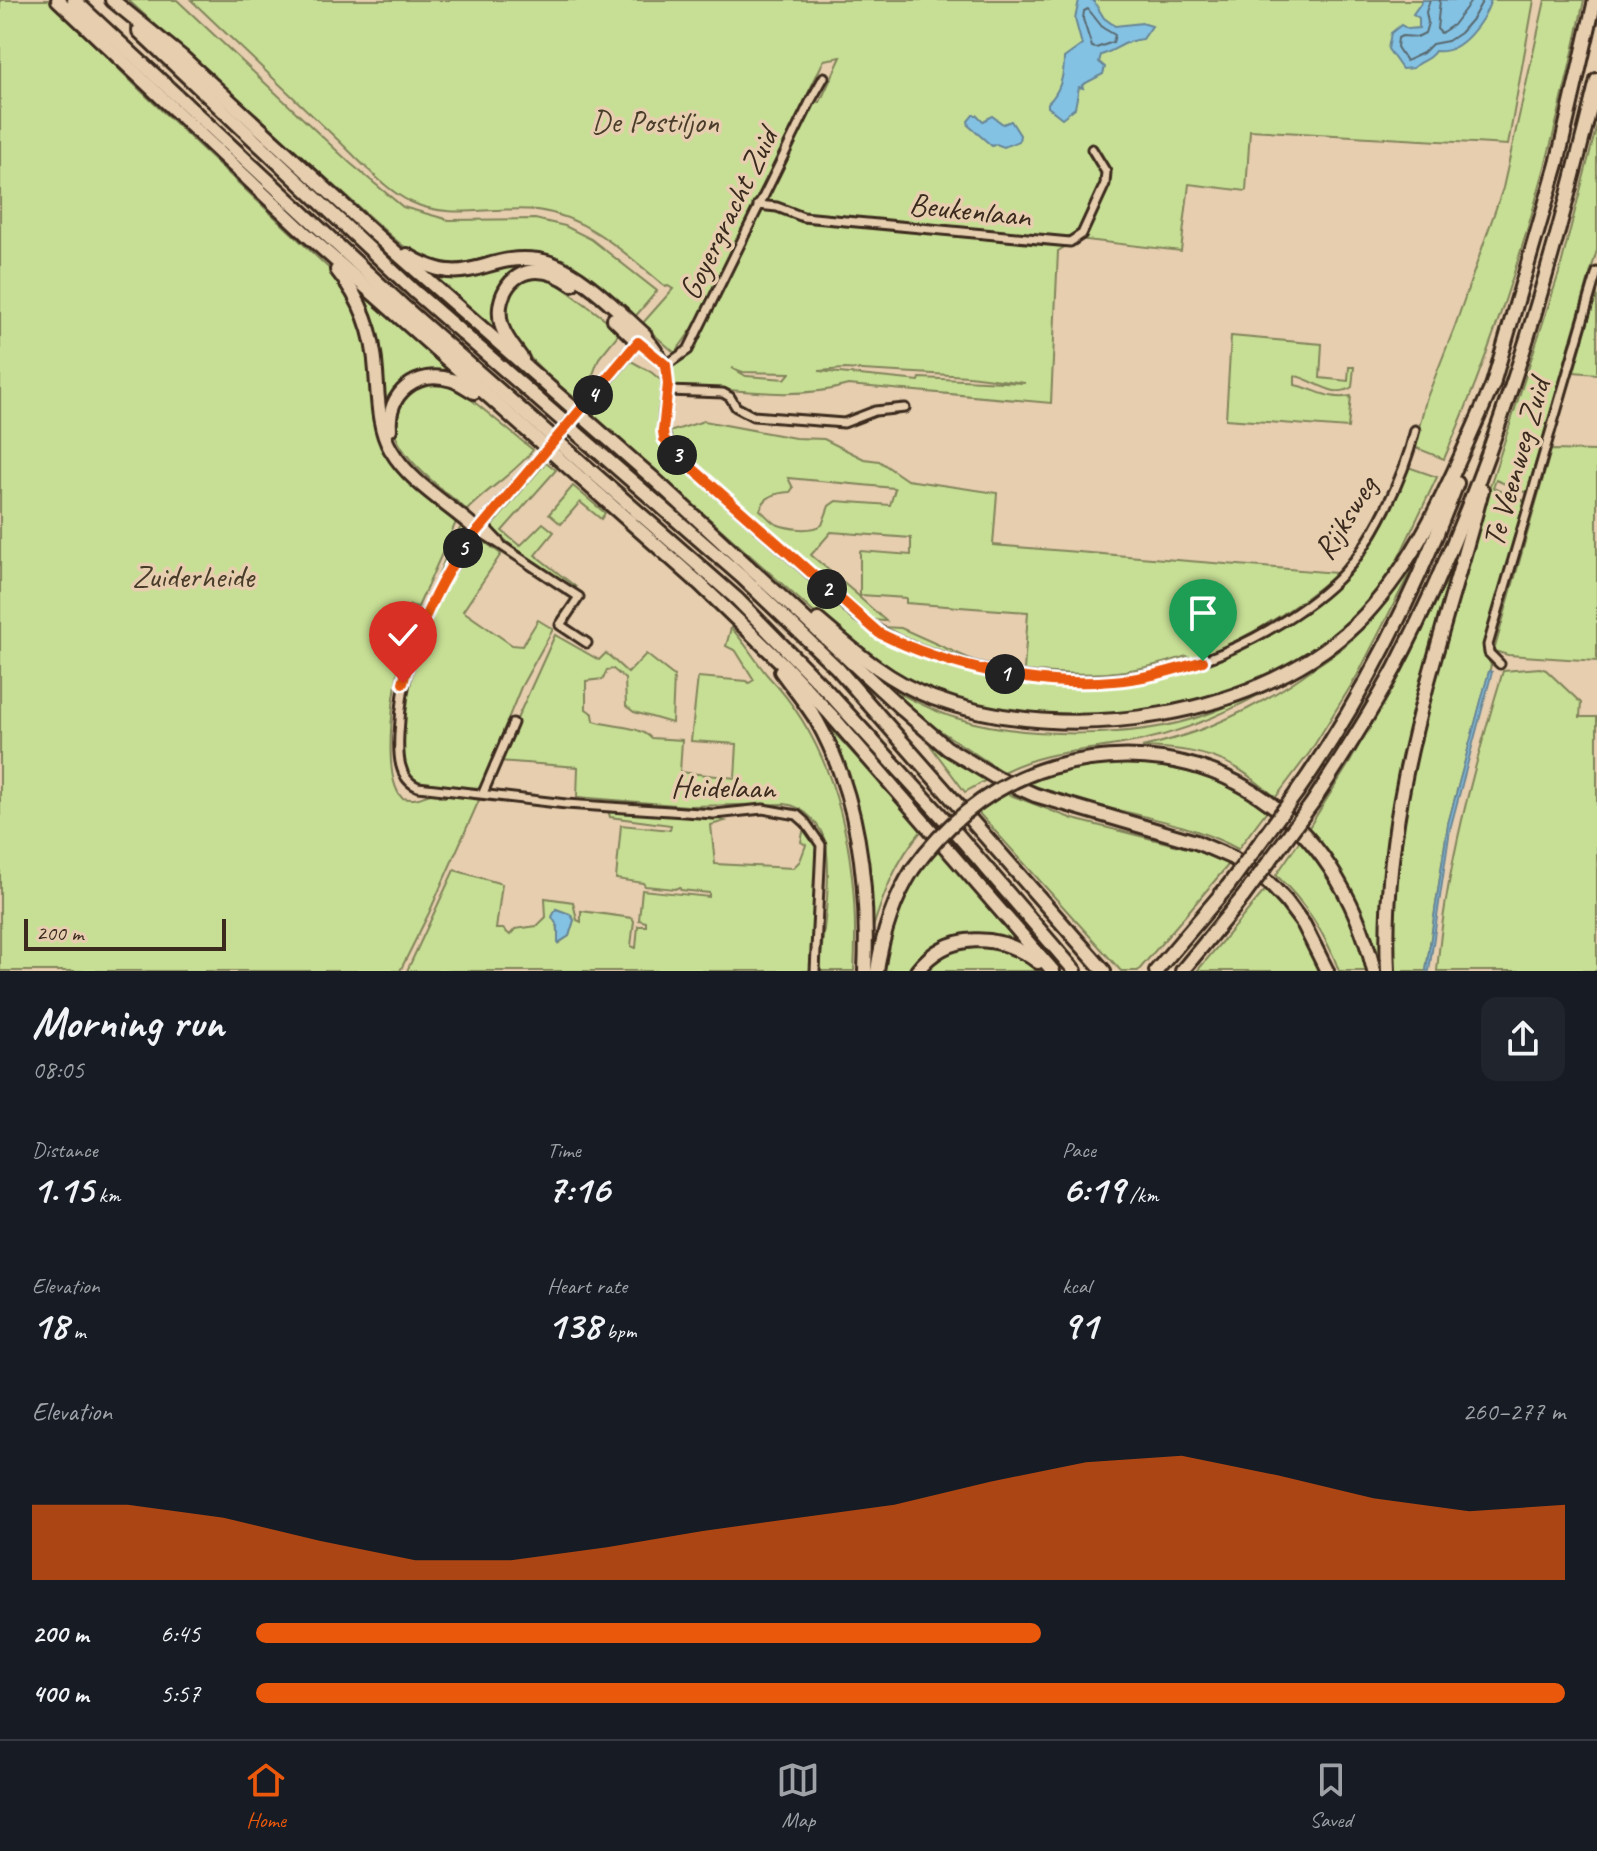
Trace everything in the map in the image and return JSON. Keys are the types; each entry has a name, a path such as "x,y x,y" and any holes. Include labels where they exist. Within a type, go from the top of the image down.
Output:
{"highway":[{"path":"58,0 306,234 758,639 881,771 1052,971"},
{"path":"74,0 402,305 737,599 828,692 945,820 1075,971"},
{"path":"109,0 217,88 376,235 654,479 947,748 995,777 1035,795 1216,849 1252,870 1270,884 1295,913 1327,971"},
{"path":"109,0 414,291 742,577 837,668 1104,971"},
{"path":"1156,971 1228,886 1297,792 1343,721 1403,610 1446,512 1494,382 1557,164 1595,0"},
{"path":"1388,971 1388,897 1397,811 1420,709 1497,432 1554,250 1597,80"},
{"path":"306,234 347,283 365,318 374,351 383,426 391,450 429,492 480,527"},
{"path":"376,235 416,261 439,271 466,272 526,259 561,267 641,338"},
{"path":"536,378 506,336 500,314 505,289 525,273 549,272 576,286 641,338"},
{"path":"480,527 433,487 399,451 390,433 389,414 396,396 410,383 434,377 453,380 495,404"},
{"path":"767,582 812,614 872,664 931,697 1012,717 1074,723 1138,718 1184,710 1229,696 1281,674 1326,647 1363,617 1395,578 1427,528 1494,382"},
{"path":"1182,971 1243,897 1313,802 1360,729 1419,620 1449,554 1497,432"},
{"path":"758,639 815,719 843,778 853,812 863,882 865,971"},
{"path":"877,971 888,922 902,889 913,869 946,829 975,805 1017,780 1051,767 1100,758 1153,759 1199,768 1266,800 1307,835 1330,866 1361,924 1374,971"},
{"path":"1123,820 1192,837 1232,853 1254,866 1304,918 1335,971"},
{"path":"917,971 945,948 983,939 1012,946 1052,971"}],"street":[{"name":"Goyergracht Zuid","path":"665,363 688,350 824,77"},
{"name":"Beukenlaan","path":"758,205 777,207 803,217 1070,242 1082,234 1105,184 1106,172 1092,149"},
{"name":"Te Veenweg Zuid","path":"1500,664 1489,653 1488,645 1597,272"},
{"path":"587,643 560,625 579,597 536,570 480,527 641,338 659,349 665,363"},
{"name":"Rijksweg","path":"665,363 668,393 664,439 673,451 879,633 919,651 998,673 1081,682 1143,677 1203,661 1276,626 1310,603 1339,578 1360,552 1409,454 1415,430"},
{"path":"668,393 723,393 730,397 736,407 753,416 844,423 875,411 905,408"},
{"name":"Heidelaan","path":"480,527 439,584 411,650 403,683 398,746 402,775 418,787 566,804 700,813 763,809 789,811 805,822 821,845 815,971"},
{"path":"483,793 513,723"}],"green space":[{"name":"Zuiderheide","path":"0,0 49,0 336,275 359,315 368,349 381,436 457,520 418,607 410,605 408,608 417,610 405,641 397,678 391,724 392,769 395,786 402,798 414,799 438,793 439,797 445,797 446,793 479,795 480,798 400,971 0,971"},
{"path":"128,0 177,0 350,163 403,207 449,220 535,219 565,226 591,239 657,291 634,318 584,274 550,256 528,252 508,253 455,263 436,261 415,253 392,237"},
{"name":"De Postiljon","path":"191,0 1534,0 1508,145 1250,130 1246,191 1189,184 1181,251 1078,239 1058,251 1051,403 848,385 786,393 681,386 674,389 672,365 692,351 762,207 771,209 774,203 765,200 813,102 820,102 841,57 824,60 702,315 675,353 642,324 673,289 666,287 622,250 574,220 556,214 521,209 442,211 401,197","holes":["732,368 743,372 790,373 785,379 746,376","844,369 969,376 1025,383 920,378 919,381 819,371"]},
{"path":"1545,0 1584,0 1558,117 1526,233 1489,347 1444,459 1414,447 1426,400 1503,188"},
{"path":"1597,125 1597,250 1527,493 1496,480 1493,488 1525,501 1484,652 1491,665 1448,824 1426,971 1394,971 1395,886 1403,813 1442,646 1467,557 1559,273"},
{"path":"540,263 512,277 501,289 501,338 427,271"},
{"path":"528,276 554,281 621,331 599,358 591,380 576,399 531,358 507,324 505,307 511,291"},
{"path":"347,280 460,381 418,376 386,418 379,364"},
{"path":"1597,292 1597,374 1574,372 1577,361"},
{"path":"1231,336 1322,344 1320,378 1348,381 1349,367 1354,367 1352,387 1345,390 1331,390 1295,376 1295,385 1329,396 1351,396 1348,428 1226,419"},
{"path":"631,361 664,383 659,435 662,445 873,633 913,652 1026,683 1072,688 1117,686 1182,673 1251,643 1321,598 1384,518 1408,467 1437,477 1385,586 1371,604 1327,643 1257,682 1210,700 1101,720 984,712 914,690 820,618 589,411"},
{"path":"425,382 445,384 462,392 533,450 467,510 421,471 401,447 395,434 394,419 401,397"},
{"path":"704,421 795,438 824,439 864,459 879,461 907,480 997,493 993,545 1337,573 1269,623 1193,660 1187,656 1166,663 1107,673 1024,671 1028,612 906,603 906,598 861,595 860,598 886,621 870,620 669,439 669,432","holes":["788,478 894,488 895,489 890,505 836,501 829,506 822,525 793,528 774,523 760,510 772,496 790,492 793,488","831,532 911,538 911,555 860,551 860,597 811,555"]},
{"path":"1551,450 1597,451 1597,661 1508,655 1494,651"},
{"path":"546,462 556,470 502,531 520,546 543,523 554,532 535,555 576,587 575,590 512,546 491,527"},
{"path":"573,486 605,513 601,519 580,502 561,524 549,514"},
{"path":"464,523 467,536 434,586 453,539"},
{"path":"478,537 501,554 463,611 512,645 522,646 538,620 553,629 521,687 480,788 424,784 410,779 404,761 407,677 422,627 434,603 461,558"},
{"path":"1422,549 1357,676 1310,752 1276,797 1241,770 1213,757 1142,747 1211,726 1254,706 1335,653 1373,616"},
{"path":"1451,573 1424,670 1392,808 1382,971 1371,932 1354,895 1308,829 1350,762"},
{"path":"880,627 901,628 988,667 897,637"},
{"path":"731,628 793,706 829,775 849,852 855,932 854,971 819,971 828,859 824,839 806,813 785,804 688,806 577,797 578,767 498,761 555,635 599,660 606,653 628,673 646,654 674,676 672,723 634,712 626,706 625,679 613,669 607,670 603,679 586,681 586,709 593,714 594,721 632,728 651,738 682,740 680,772 735,778 737,744 691,741 698,677 749,683 754,680 736,651 726,646"},
{"path":"1298,668 1300,671 1257,696 1190,726 1142,740 1046,757 1003,772 933,726 889,688 938,712 983,725 1047,733 1115,732 1178,723 1217,711"},
{"path":"1540,668 1581,703 1580,717 1597,717 1597,971 1437,971 1447,895 1462,820 1503,671"},
{"path":"826,724 923,829 891,879 871,934 865,841 849,777"},
{"path":"930,745 988,779 965,792"},
{"path":"1107,762 1150,765 1191,773 1230,787 1268,809 1238,849 1187,828 1080,801 1028,783 1054,772"},
{"path":"1005,793 1073,819 1203,852 1229,864 1138,971 1121,971 977,811"},
{"path":"608,810 711,817 725,821 711,825 715,864 793,868 800,861 806,845 801,842 805,823 818,849 812,971 407,971 454,870 502,884 496,929 503,929 510,935 515,929 537,926 546,917 545,898 573,902 577,920 581,922 581,911 632,918 631,946 636,948 638,926 646,926 646,922 639,920 642,890 709,897 709,893 681,890 679,887 645,886 643,883 616,879 621,825 670,830 671,825 610,817","holes":["556,909 570,914 574,920 569,936 559,943"]},
{"path":"1301,839 1342,901 1358,935 1368,971 1339,971 1314,920 1276,875"},
{"path":"936,847 1029,950 981,936 911,971 882,971 890,933 906,889"},
{"path":"1266,889 1298,927 1320,971 1197,971"},
{"path":"989,945 1028,959 1040,971 924,971 938,958 954,950"}],"water":[{"path":"1079,0 1093,0 1104,18 1115,26 1142,23 1152,26 1143,39 1131,41 1101,55 1099,62 1105,67 1103,74 1082,85 1083,88 1079,87 1075,108 1062,118 1048,107 1048,103 1056,94 1064,58 1082,45 1075,19"},
{"path":"1423,0 1491,0 1477,26 1462,42 1445,51 1435,51 1413,68 1402,69 1388,49 1391,33 1401,25 1408,29 1419,28 1419,18 1413,14"},
{"path":"973,115 983,121 992,116 1003,124 1011,121 1020,135 1019,141 1004,147 992,146 969,126 968,121"},
{"path":"1489,671 1492,672 1450,829 1429,971 1426,971 1448,824"},
{"path":"556,909 570,914 574,920 569,936 558,943 558,927 552,917"}],"route":[{"path":"403,683 411,650 439,584 460,552 638,342 666,365 668,384 663,431 664,439 673,451 879,633 919,651 998,673 1047,680 1112,682 1171,671 1203,661"}]}
